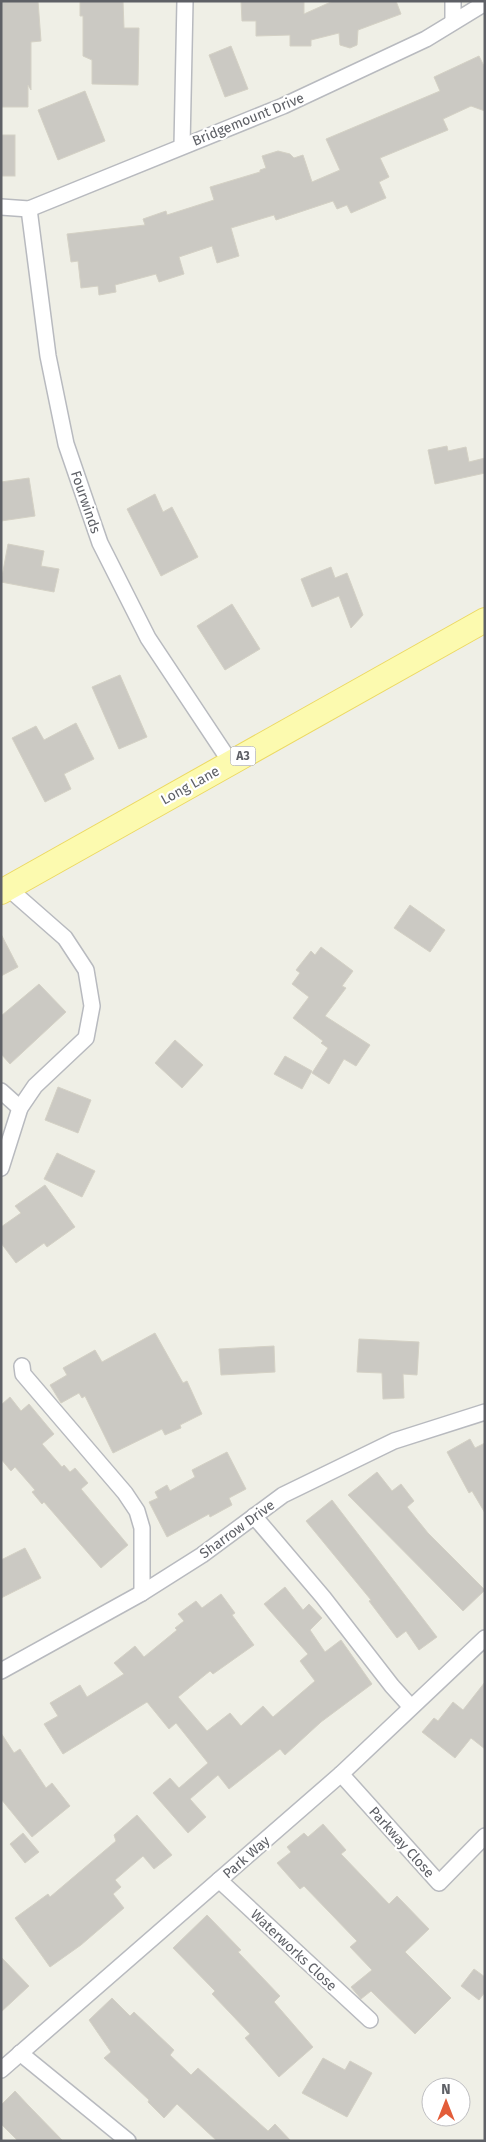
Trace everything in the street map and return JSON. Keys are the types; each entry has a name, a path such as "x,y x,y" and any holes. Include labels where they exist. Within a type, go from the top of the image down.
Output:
{"main road":[{"name":"Long Lane","path":"5,890 485,620"}],"street":[{"path":"182,146 185,1"},
{"path":"453,1 453,22"},
{"name":"Bridgemount Drive","path":"1,208 29,209 283,106 426,39 485,3"},
{"name":"Fourwinds","path":"29,209 48,356 66,444 100,543 148,638 231,763"},
{"path":"1,1168 20,1108 35,1086 86,1038 92,1006 86,970 65,938 5,890"},
{"path":"1,1091 20,1108"},
{"path":"22,1366 23,1374 125,1493 137,1511 142,1528 142,1593"},
{"name":"Sharrow Drive","path":"1,1671 142,1593 202,1555 283,1495 394,1441 485,1412"},
{"path":"254,1516 323,1597 392,1686 411,1707"},
{"name":"Park Way","path":"1,2070 341,1774 485,1638"},
{"name":"Parkway Close","path":"341,1774 439,1883 485,1836"},
{"name":"Waterworks Close","path":"219,1880 370,2020"},
{"path":"20,2053 128,2141"}],"building":[{"path":"1,1 38,1 41,41 31,42 31,90 28,85 28,107 1,107"},
{"path":"80,1 123,1 124,28 139,28 138,85 92,84 92,60 83,56 83,16 80,16"},
{"path":"241,1 304,1 304,14 333,1 396,1 401,14 358,30 357,45 350,48 340,45 339,33 311,40 311,46 290,46 290,35 256,36 256,21 242,21"},
{"path":"231,46 248,89 225,97 209,55"},
{"path":"479,56 485,68 485,111 471,106 443,119 448,130 380,158 389,177 379,182 386,198 351,213 347,205 337,209 333,201 276,220 274,215 231,228 239,256 217,263 212,246 179,257 184,274 159,282 156,274 115,285 116,292 99,295 98,286 81,288 78,261 71,262 67,234 145,225 143,219 166,211 167,215 214,200 210,187 260,172 260,170 266,168 262,156 278,151 290,154 294,158 303,155 312,182 340,170 326,139 440,91 434,77"},
{"path":"85,91 105,141 58,160 38,110"},
{"path":"1,135 15,135 15,176 1,176"},
{"path":"447,446 448,451 466,447 469,462 485,458 485,473 435,484 428,450"},
{"path":"29,478 35,516 1,521 1,482"},
{"path":"155,494 163,512 172,507 198,557 161,576 127,509"},
{"path":"8,544 44,551 41,566 59,569 54,592 1,582"},
{"path":"331,567 335,578 347,573 363,615 351,628 339,596 312,607 301,579"},
{"path":"232,604 260,649 225,670 197,626"},
{"path":"120,675 147,737 119,749 92,687"},
{"path":"76,723 94,759 64,774 71,789 45,802 12,738 36,726 44,740"},
{"path":"410,905 445,930 430,952 394,928"},
{"path":"1,934 18,967 1,976"},
{"path":"321,947 353,971 342,986 346,988 325,1016 370,1045 356,1066 344,1059 329,1084 312,1073 328,1048 321,1043 323,1041 293,1018 309,997 292,984 300,973 296,970 311,951 315,955"},
{"path":"39,984 66,1012 10,1064 1,1054 1,1016"},
{"path":"175,1040 203,1065 182,1088 155,1063"},
{"path":"285,1056 312,1071 302,1089 274,1074"},
{"path":"58,1087 91,1100 78,1133 45,1120"},
{"path":"57,1153 95,1171 82,1197 44,1179"},
{"path":"45,1185 75,1227 47,1247 44,1243 16,1263 1,1243 1,1227 21,1213 15,1206"},
{"path":"155,1333 183,1383 187,1381 202,1414 180,1425 181,1428 165,1435 162,1429 113,1453 85,1396 82,1398 79,1393 61,1403 50,1385 67,1375 63,1368 95,1350 102,1362"},
{"path":"359,1339 419,1342 417,1375 403,1374 404,1398 383,1399 382,1373 357,1372"},
{"path":"274,1346 275,1372 221,1375 219,1349"},
{"path":"10,1397 21,1411 29,1404 54,1434 42,1444 62,1467 64,1465 70,1472 75,1468 88,1483 81,1489 128,1545 101,1568 44,1502 42,1504 32,1492 35,1490 15,1467 11,1471 1,1459 1,1405"},
{"path":"470,1439 475,1448 485,1443 485,1513 472,1491 469,1493 447,1452"},
{"path":"227,1452 246,1489 229,1498 232,1505 210,1517 209,1514 167,1537 149,1502 158,1498 155,1492 167,1485 170,1491 195,1477 192,1470"},
{"path":"377,1472 392,1491 401,1484 414,1501 407,1507 428,1533 485,1590 463,1611 348,1495"},
{"path":"332,1500 437,1637 419,1650 406,1631 397,1638 369,1601 371,1600 306,1521"},
{"path":"25,1548 41,1578 1,1598 1,1560"},
{"path":"285,1587 303,1610 309,1604 322,1618 310,1630 325,1652 341,1640 372,1684 321,1722 285,1755 280,1749 229,1789 218,1775 190,1799 206,1817 188,1833 153,1793 170,1778 179,1788 208,1763 176,1723 169,1729 147,1702 63,1754 44,1724 58,1716 50,1703 80,1685 87,1697 124,1674 114,1663 135,1646 144,1657 177,1630 175,1628 184,1621 178,1614 196,1601 202,1608 221,1594 235,1613 232,1615 254,1645 213,1674 210,1671 178,1697 207,1731 230,1713 241,1726 263,1706 273,1717 315,1681 300,1661 308,1654 264,1604"},
{"path":"485,1682 485,1749 471,1738 455,1758 422,1732 434,1718 438,1721 453,1702 463,1710"},
{"path":"1,1733 14,1753 20,1749 46,1788 52,1783 70,1806 32,1837 1,1799"},
{"path":"137,1815 172,1855 154,1869 143,1856 115,1880 121,1887 113,1894 124,1908 81,1945 50,1967 15,1918 48,1894 50,1897 116,1841 114,1835"},
{"path":"323,1824 346,1850 341,1854 389,1904 397,1896 429,1929 405,1952 451,1998 415,2034 371,1991 361,1999 351,1987 372,1970 350,1947 357,1941 304,1886 300,1889 277,1863 291,1852 287,1847 304,1833 308,1837"},
{"path":"23,1833 39,1852 25,1863 10,1844"},
{"path":"207,1915 241,1950 238,1952 280,1996 274,2002 313,2047 279,2077 245,2038 250,2034 212,1994 215,1991 173,1948"},
{"path":"1,1957 29,1986 1,2012"},
{"path":"474,1969 485,1977 485,1992 479,2000 461,1986"},
{"path":"112,1998 130,2016 134,2012 174,2050 170,2055 191,2075 198,2068 268,2131 275,2124 291,2141 217,2141 177,2104 164,2118 148,2102 149,2100 104,2058 111,2052 89,2020"},
{"path":"323,2058 345,2070 350,2061 372,2073 347,2117 302,2093"},
{"path":"15,2091 63,2141 18,2141 1,2124 1,2105"}]}
